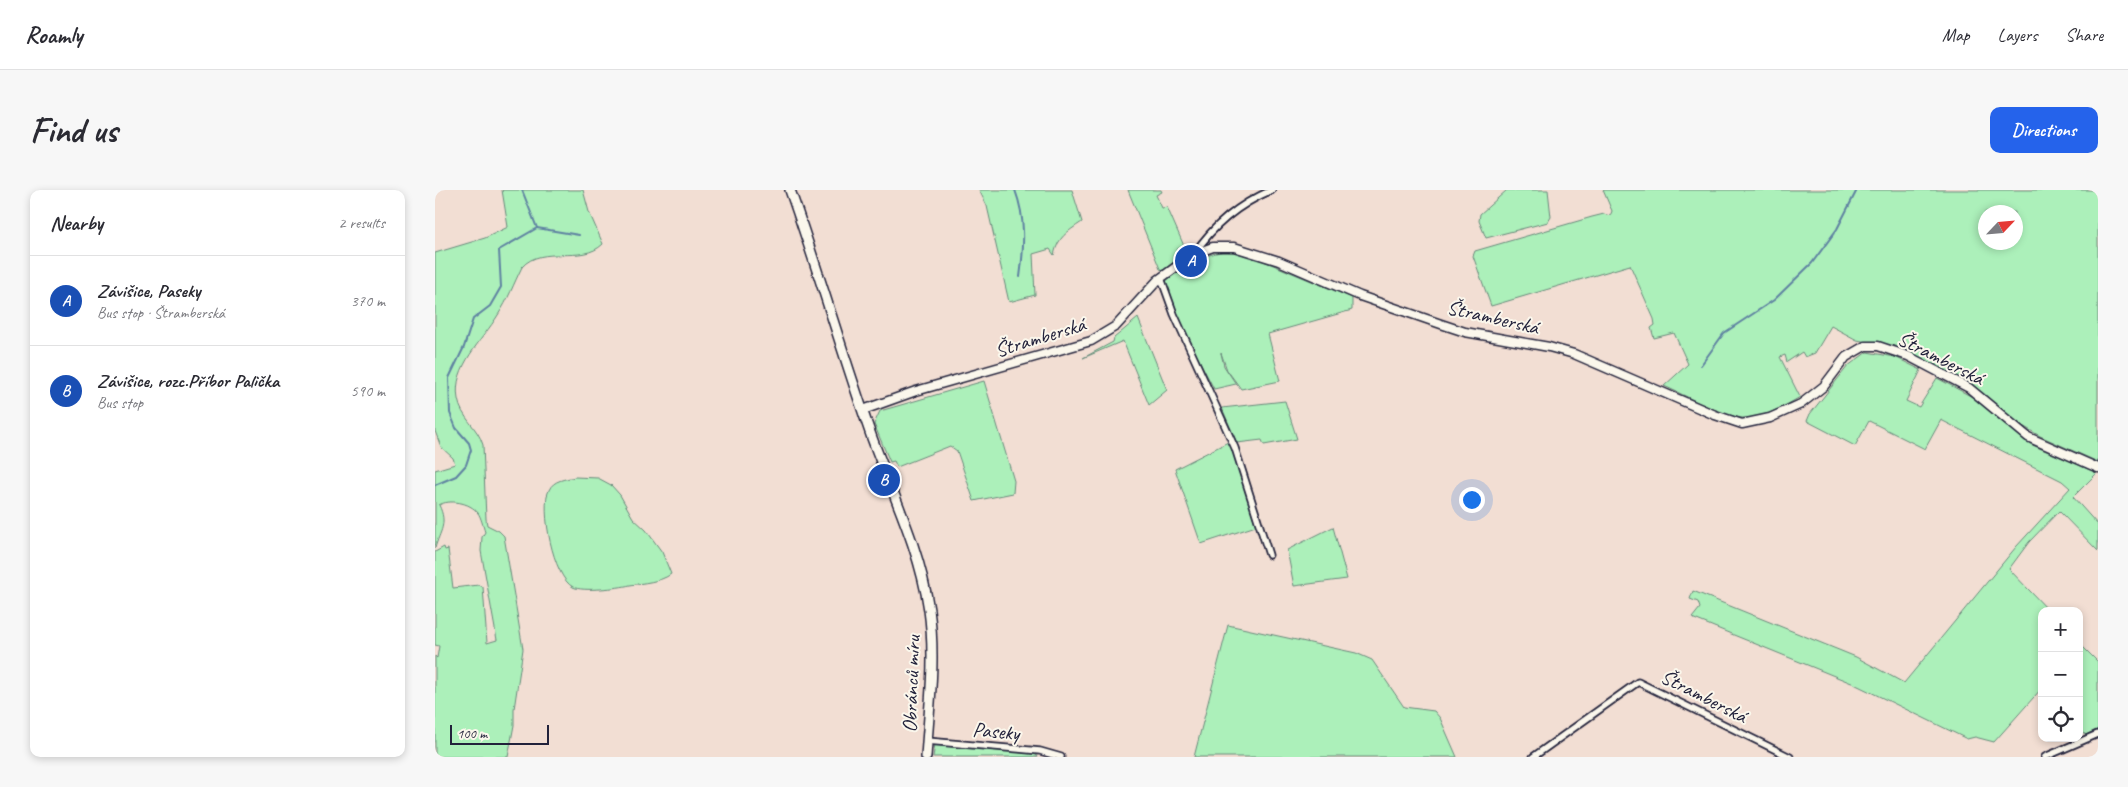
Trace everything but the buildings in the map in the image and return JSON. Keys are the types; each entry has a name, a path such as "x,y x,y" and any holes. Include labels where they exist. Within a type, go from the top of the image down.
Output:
{"main road":[{"name":"Obránců míru","path":"790,190 863,410 919,562 929,612 931,668 926,757"}],"street":[{"path":"1194,254 1203,240 1223,219 1248,200 1272,190"},
{"name":"Štramberská","path":"863,410 915,391 1067,350 1091,341 1116,326 1161,278 1194,254 1213,247 1245,249 1360,296 1465,332 1549,347 1574,354 1715,415 1742,424 1770,418 1796,407 1824,386 1846,357 1865,346 1878,346 1908,356 1969,388 2027,437 2098,468"},
{"path":"1161,278 1173,314 1235,448 1269,555"},
{"name":"Štramberská","path":"1533,757 1638,682 1790,757"},
{"path":"2045,757 2098,734"},
{"name":"Paseky","path":"927,740 1040,751 1061,757"}],"green space":[{"path":"502,190 583,190 589,212 603,244 594,250 584,253 540,257 530,260 522,267 502,309 470,354 460,376 457,387 462,412 481,439 483,445 487,525 504,536 523,649 514,709 514,725 508,757 435,757 435,656 437,658 439,646 435,645 435,552 444,547 445,550 448,549 453,588 479,585 483,587 487,643 497,640 481,551 482,537 485,532 478,513 465,504 448,502 439,505 443,522 435,548 435,470 455,464 453,458 441,447 435,431 435,253 485,238 508,227"},
{"path":"979,190 1072,190 1082,222 1061,239 1054,255 1050,249 1033,254 1035,295 1009,302 987,206"},
{"path":"1128,190 1161,190 1162,192 1156,195 1162,208 1167,207 1184,246 1176,250 1180,257 1163,270 1160,269"},
{"path":"1507,190 1548,190 1551,217 1548,222 1486,238 1479,221 1480,214"},
{"path":"1603,190 2098,190 2098,462 2040,436 2021,425 1972,385 1931,363 1900,348 1857,340 1831,326 1815,353 1805,357 1802,352 1787,362 1785,355 1780,357 1800,397 1760,416 1746,418 1728,415 1664,386 1688,364 1674,333 1654,338 1651,328 1655,325 1654,319 1630,265 1491,306 1473,256 1475,251 1592,217 1604,214 1610,216 1612,211"},
{"path":"1224,251 1247,254 1352,298 1352,310 1268,334 1280,381 1241,389 1227,370 1221,353 1224,366 1236,384 1214,389 1181,325 1165,282 1193,262"},
{"path":"1138,318 1167,390 1149,405 1123,341 1083,358 1113,342 1114,338"},
{"path":"1867,352 1895,357 1921,370 1906,401 1919,407 1937,378 1976,399 2030,444 2097,473 2073,497 2098,525 2098,551 2059,511 2029,542 2009,569 2045,607 2038,607 2038,692 1994,742 1975,737 1967,739 1854,684 1692,618 1700,608 1698,602 1690,599 1693,591 1856,657 1904,683 2016,547 2070,488 2062,481 1941,420 1925,449 1869,421 1855,446 1807,421 1810,414 1848,366"},
{"path":"984,381 1014,481 1013,493 974,501 957,451 950,446 897,467 894,461 890,462 874,424 880,411"},
{"path":"1285,401 1297,439 1264,445 1262,440 1237,443 1222,408"},
{"path":"1230,441 1256,526 1201,544 1175,469"},
{"path":"575,477 598,478 611,485 620,495 633,518 646,530 662,552 671,574 651,582 601,589 573,587 566,581 554,557 550,542 547,526 547,499 553,484 560,480"},
{"path":"1333,527 1347,579 1294,586 1287,550"},
{"path":"1228,625 1356,653 1372,660 1404,707 1434,711 1440,718 1457,757 1194,757"},
{"path":"2083,647 2098,662 2098,729 2086,735 2083,732"},
{"path":"935,744 1035,753 1038,757 933,757"}],"waterway":[{"path":"435,485 456,476 466,465 471,450 469,443 456,428 450,413 449,378 464,347 473,319 490,306 501,287 499,250 537,228 522,190"},
{"path":"1015,190 1019,201 1023,233 1020,277"},
{"path":"1701,365 1724,333 1774,300 1812,263 1837,229 1857,190"},
{"path":"537,228 579,235"}],"place":[{"name":"Závišice, Paseky","path":"1191,261"},
{"name":"Závišice, rozc.Příbor Palička","path":"884,480"}]}
